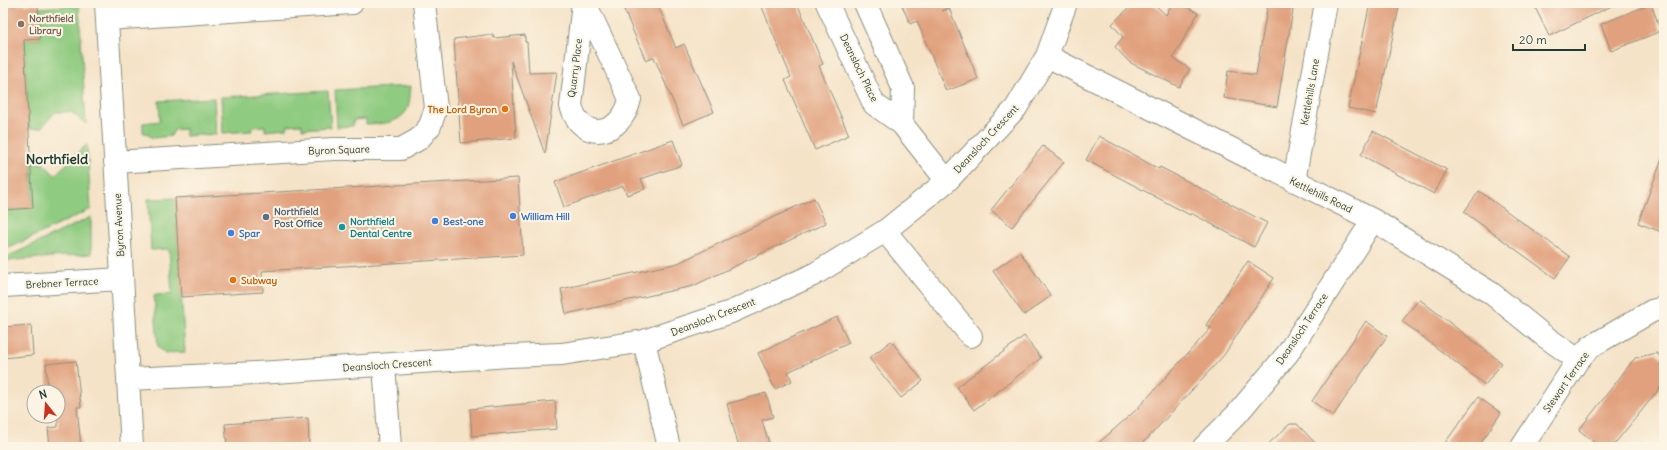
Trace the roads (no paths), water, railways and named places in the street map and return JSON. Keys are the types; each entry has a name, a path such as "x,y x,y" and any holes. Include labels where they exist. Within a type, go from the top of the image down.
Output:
{"street":[{"path":"107,11 352,3"},
{"name":"Byron Square","path":"115,162 334,149 401,149 419,139 430,126 436,108 424,3"},
{"name":"Quarry Place","path":"584,3 630,99 628,110 617,125 600,131 592,130 577,121 571,106 584,3"},
{"name":"Deansloch Place","path":"828,3 874,104 902,124 947,181"},
{"path":"865,3 902,88 902,124"},
{"name":"Deansloch Crescent","path":"129,379 562,354 644,342 731,312 813,275 885,231 947,181 1016,108 1047,56 1066,3"},
{"name":"Kettlehills Lane","path":"1294,181 1326,3"},
{"name":"Byron Avenue","path":"107,11 132,447"},
{"name":"Kettlehills Road","path":"1047,56 1373,220 1491,293 1578,360"},
{"name":"Deansloch Terrace","path":"1204,447 1237,414 1288,353 1373,220"},
{"path":"885,231 971,336"},
{"name":"Brebner Terrace","path":"3,286 122,279"},
{"name":"Stewart Terrace","path":"1522,447 1578,360 1590,347 1652,311 1664,308"},
{"path":"644,342 668,443"},
{"path":"384,365 390,447"}],"place":[{"name":"Northfield Library","path":"21,24"},
{"name":"The Lord Byron","path":"505,109"},
{"name":"William Hill","path":"513,216"},
{"name":"Northfield Post Office","path":"266,217"},
{"name":"Best-one","path":"435,221"},
{"name":"Northfield Dental Centre","path":"342,227"},
{"name":"Spar","path":"231,233"},
{"name":"Subway","path":"233,280"}],"district":[{"name":"Northfield","path":"57,159"}]}
